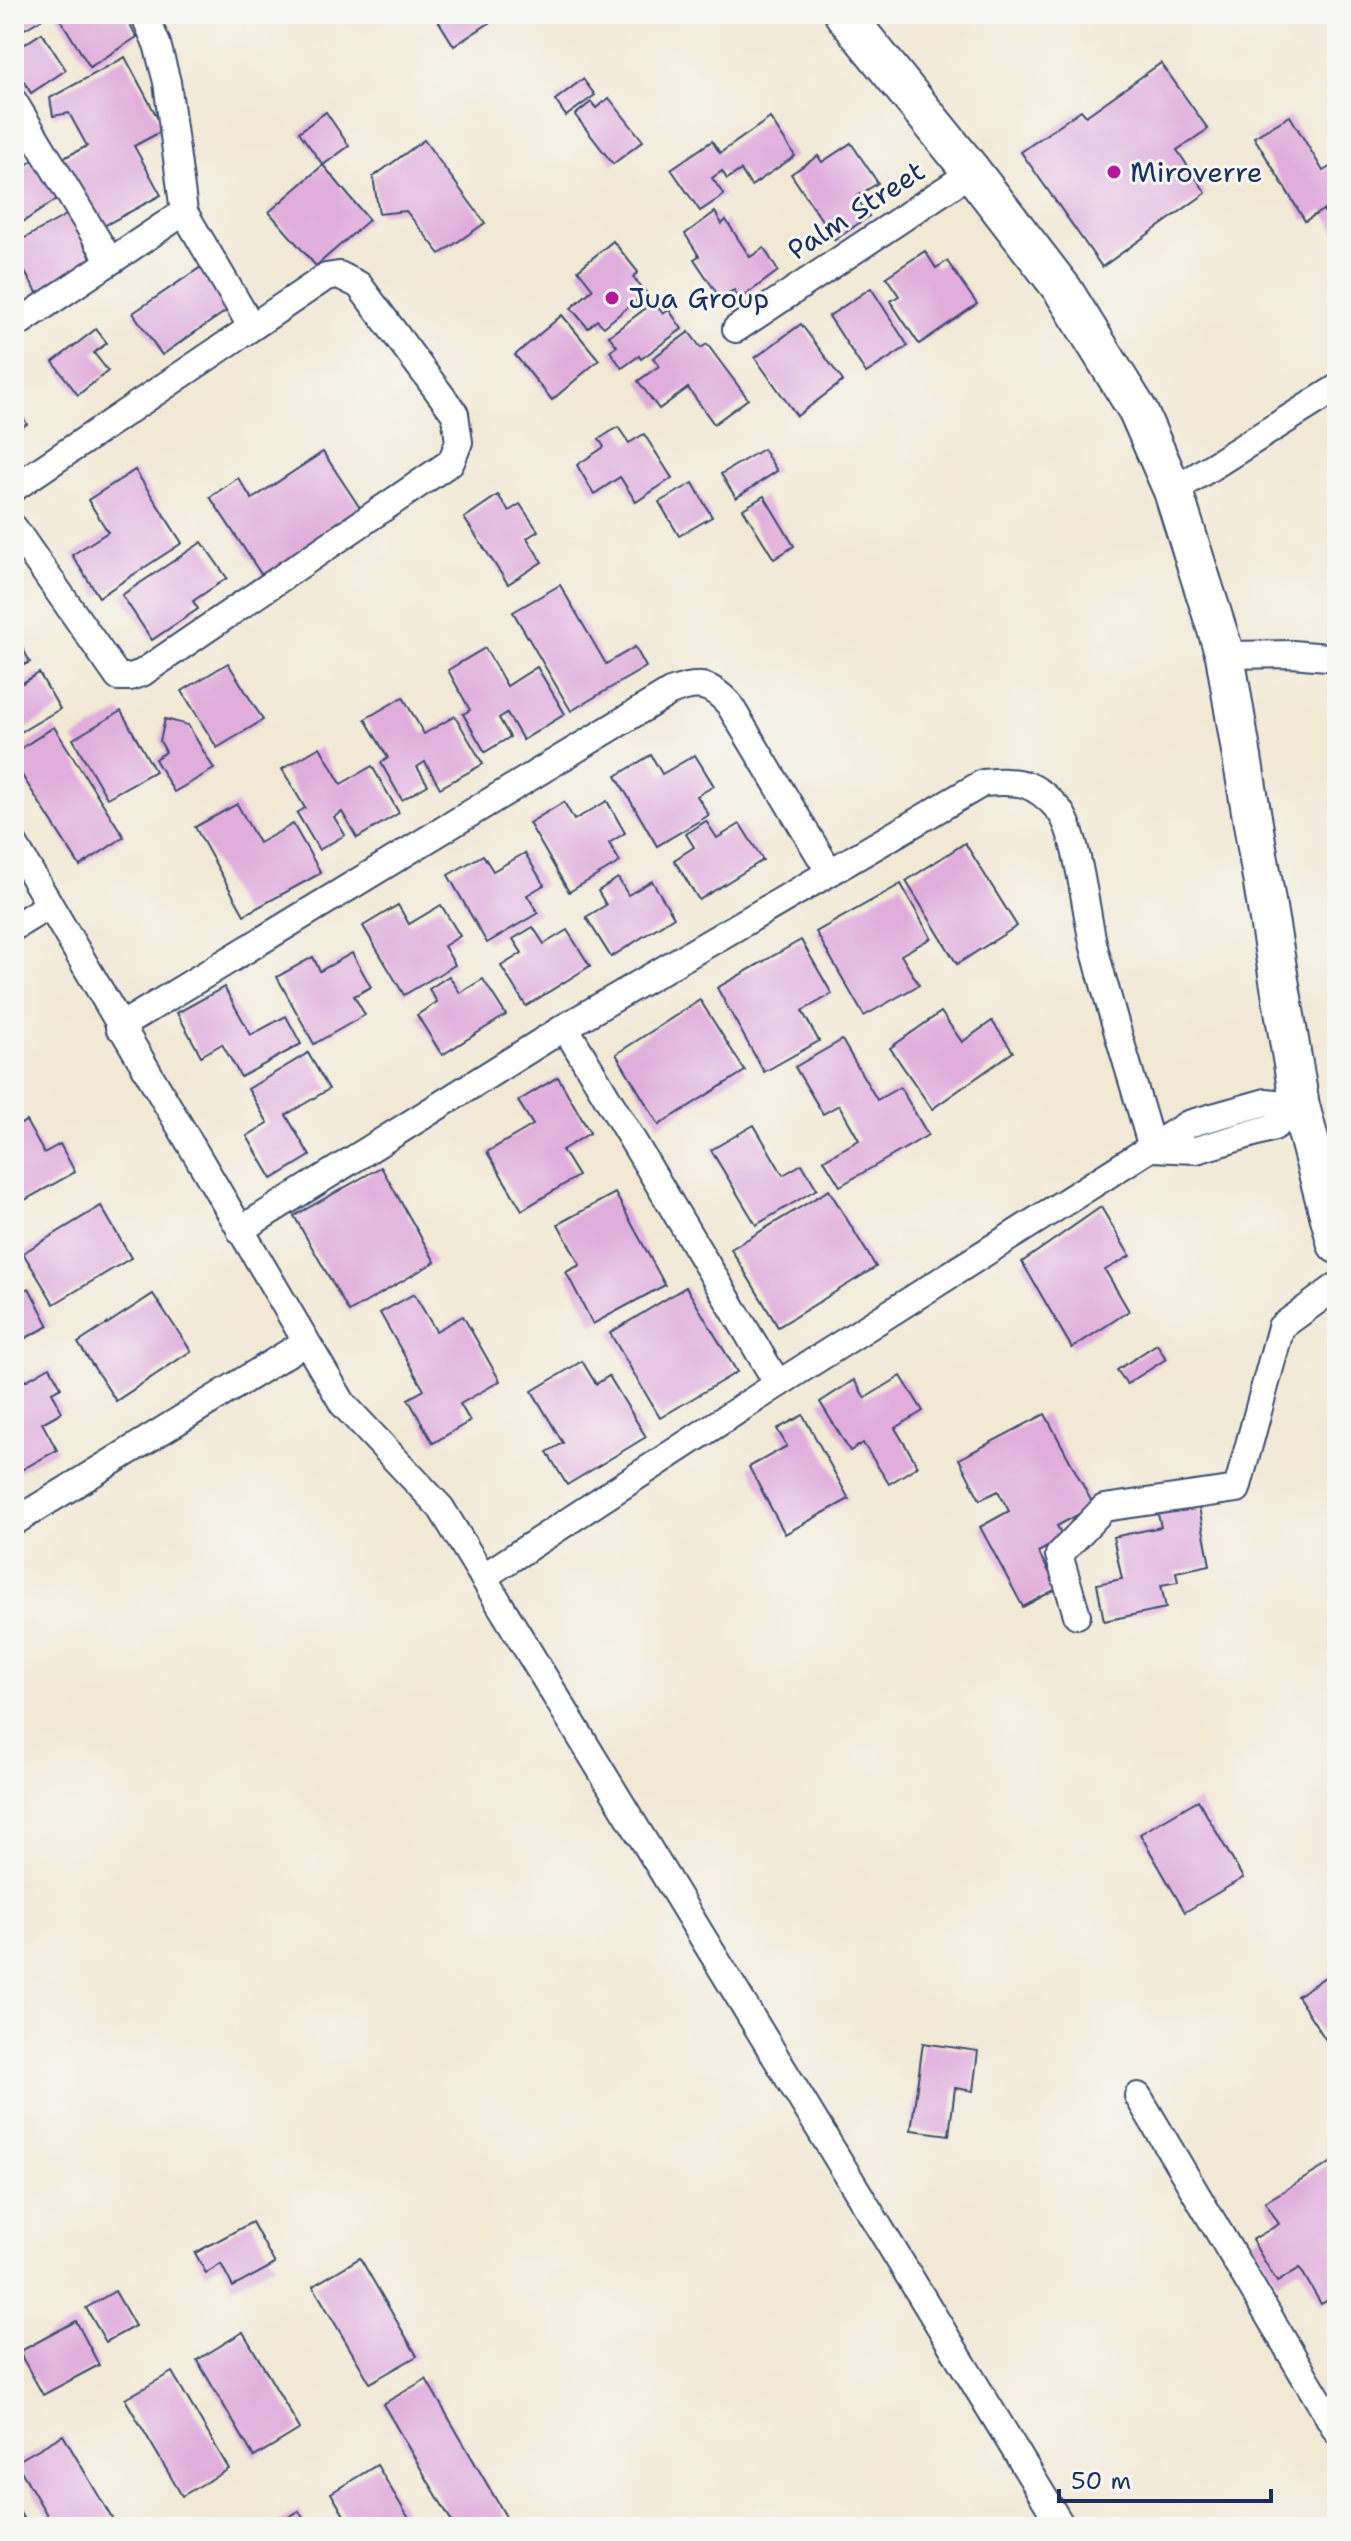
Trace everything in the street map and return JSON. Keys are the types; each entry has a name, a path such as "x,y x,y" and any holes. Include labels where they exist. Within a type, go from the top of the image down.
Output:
{"main road":[{"path":"844,14 1063,290 1138,411 1173,491 1225,655 1300,1106 1327,1168 1337,1244"}],"street":[{"path":"144,14 157,44 167,82 184,212 251,326"},
{"path":"14,102 110,261"},
{"name":"Palm Street","path":"736,329 972,172"},
{"path":"14,326 184,212"},
{"path":"14,488 251,326 326,277 339,275 359,285 455,414 459,442 451,462 142,673 130,677 118,677 14,528"},
{"path":"1173,491 1337,388"},
{"path":"1225,655 1327,657 1337,654"},
{"path":"119,1027 656,700 688,685 704,685 719,693 729,704 829,871"},
{"path":"240,1230 565,1027 983,783 1013,781 1038,790 1061,813 1072,840 1094,947 1152,1148"},
{"path":"14,844 343,1404 441,1508 1062,2527"},
{"path":"14,927 48,906"},
{"path":"565,1027 778,1384"},
{"path":"483,1577 778,1384 1188,1124 1266,1102 1300,1106"},
{"path":"1077,1615 1059,1555 1104,1508 1237,1489 1281,1327 1337,1286"},
{"path":"15,1518 306,1342"},
{"path":"1138,2096 1337,2431"}],"building":[{"path":"14,14 39,14 42,19 14,35"},
{"path":"57,14 123,14 137,37 90,67"},
{"path":"434,14 503,14 454,46"},
{"path":"42,33 66,70 31,93 14,66 14,51"},
{"path":"125,57 164,130 134,146 161,195 93,232 56,162 87,146 69,113 53,116 50,98"},
{"name":"Miroverre","path":"1161,63 1208,129 1177,150 1206,193 1102,267 1021,152 1081,110 1086,116"},
{"path":"583,79 595,95 566,116 555,100"},
{"path":"609,98 643,141 613,164 575,115 591,102 596,108"},
{"path":"326,112 349,146 323,165 299,132"},
{"path":"1290,116 1323,171 1337,163 1337,233 1323,210 1305,221 1254,137"},
{"path":"770,118 795,156 751,186 741,170 727,179 722,171 712,178 724,195 700,211 671,169 712,141 720,153"},
{"path":"14,121 30,147 14,157"},
{"path":"424,140 485,223 440,254 406,211 379,214 373,177"},
{"path":"851,143 878,183 856,197 869,216 835,240 791,174 818,156 822,162"},
{"path":"35,159 60,197 14,228 14,173"},
{"path":"323,165 369,220 316,266 269,212"},
{"path":"715,212 722,224 726,220 750,257 764,248 778,271 740,299 734,290 720,298 694,259 699,256 685,234"},
{"path":"68,214 92,260 38,294 14,254 14,244"},
{"path":"613,241 638,272 633,277 646,292 604,327 597,320 588,328 571,308 593,289 578,270"},
{"path":"925,251 936,268 947,261 977,304 919,344 890,301 899,296 886,277"},
{"path":"201,267 229,309 162,355 133,313"},
{"path":"871,288 908,346 866,373 829,316"},
{"path":"654,302 663,314 669,310 682,329 641,359 639,356 622,368 610,351 617,346 609,336"},
{"path":"562,315 599,360 552,400 515,355"},
{"path":"801,324 843,381 797,416 755,358"},
{"path":"96,329 107,343 94,353 108,371 78,395 53,362"},
{"path":"689,332 701,348 707,344 748,399 714,424 688,388 659,409 638,381 659,366 653,358"},
{"path":"14,404 27,424 14,432"},
{"path":"618,427 629,443 644,434 672,478 636,502 620,477 594,494 577,465 604,447 599,439"},
{"path":"763,449 777,471 736,498 721,474"},
{"path":"323,452 364,514 265,580 210,497 238,478 252,499"},
{"path":"135,470 182,543 99,597 72,555 108,532 88,500"},
{"path":"693,483 712,517 679,536 659,502"},
{"path":"498,495 509,511 520,504 538,531 527,538 542,562 508,584 464,518"},
{"path":"764,496 794,546 774,559 743,509"},
{"path":"202,542 227,578 193,601 198,609 152,640 122,595"},
{"path":"560,585 606,664 635,647 646,667 571,711 513,612"},
{"path":"14,632 30,662 14,670"},
{"path":"485,648 507,686 537,667 565,714 523,740 507,713 499,718 510,737 485,752 463,714 470,710 448,670"},
{"path":"228,663 263,720 217,748 182,691"},
{"path":"39,673 60,709 14,736 14,688"},
{"path":"403,697 424,734 455,716 483,764 440,788 425,762 417,767 428,785 402,800 381,763 388,758 365,719"},
{"path":"121,711 155,771 107,798 73,739"},
{"path":"165,719 188,725 214,769 174,792 155,759 166,752 160,741"},
{"path":"54,727 124,837 80,866 14,763 14,753"},
{"path":"320,747 341,784 372,766 399,813 357,838 342,812 334,817 345,835 319,850 297,813 305,808 282,769"},
{"path":"651,755 662,774 695,755 714,786 697,796 709,815 657,846 616,776"},
{"path":"607,801 625,833 609,843 620,862 569,892 529,823 564,802 574,820"},
{"path":"237,804 259,843 293,824 321,873 244,915 195,827"},
{"path":"706,821 717,838 740,824 763,860 699,900 674,860 694,847 686,834"},
{"path":"965,843 1017,926 957,964 906,881"},
{"path":"525,853 544,885 527,895 538,913 487,943 448,875 483,855 493,871"},
{"path":"618,878 628,895 652,881 674,917 611,957 586,917 606,905 598,891"},
{"path":"901,884 931,938 901,955 919,985 864,1016 816,932"},
{"path":"398,905 409,924 441,905 460,936 444,946 455,965 404,995 363,926"},
{"path":"533,927 544,944 567,930 590,966 526,1006 501,966 522,953 513,939"},
{"path":"801,940 832,994 802,1011 819,1041 764,1072 717,988"},
{"path":"352,953 371,987 354,996 365,1015 314,1044 277,977 313,957 320,971"},
{"path":"449,976 460,993 483,979 506,1015 442,1055 417,1015 437,1002 429,989"},
{"path":"224,987 251,1035 286,1016 301,1044 241,1077 222,1044 201,1056 177,1013"},
{"path":"700,1000 745,1071 659,1125 616,1054"},
{"path":"941,1012 962,1042 992,1021 1013,1052 932,1109 890,1048"},
{"path":"842,1040 877,1100 900,1087 928,1135 840,1186 824,1160 859,1140 839,1105 823,1114 795,1067"},
{"path":"308,1053 329,1089 286,1115 310,1156 272,1179 247,1136 268,1123 248,1089"},
{"path":"558,1077 590,1133 562,1150 578,1176 522,1210 487,1152 533,1125 518,1101"},
{"path":"26,1121 44,1153 60,1144 75,1172 14,1206 14,1128"},
{"path":"754,1125 783,1175 802,1164 817,1189 756,1225 711,1150"},
{"path":"381,1167 435,1262 349,1312 294,1216"},
{"path":"829,1190 876,1267 778,1327 731,1249"},
{"path":"615,1193 665,1285 593,1324 566,1272 580,1265 558,1224"},
{"path":"101,1206 131,1258 54,1304 23,1253"},
{"path":"1101,1207 1130,1256 1105,1270 1129,1311 1072,1348 1022,1262"},
{"path":"686,1287 737,1372 660,1418 610,1333"},
{"path":"29,1288 49,1326 14,1344 14,1296"},
{"path":"153,1294 191,1351 116,1401 78,1343"},
{"path":"414,1294 436,1331 463,1316 500,1381 460,1404 470,1421 433,1443 408,1399 424,1390 380,1313"},
{"path":"1157,1344 1166,1359 1127,1384 1117,1370"},
{"path":"14,1360 25,1381 50,1367 61,1387 52,1392 62,1412 42,1423 57,1450 14,1474"},
{"path":"582,1361 596,1384 609,1376 646,1437 567,1485 547,1452 563,1443 532,1391"},
{"path":"901,1376 923,1411 895,1428 918,1466 889,1484 863,1443 850,1451 820,1402 854,1380 865,1398"},
{"path":"1045,1414 1094,1506 1057,1526 1064,1538 1038,1552 1058,1588 1023,1607 980,1527 1009,1511 998,1491 980,1500 959,1459"},
{"path":"803,1415 849,1499 785,1534 749,1467 787,1446 777,1429"},
{"path":"1198,1502 1210,1565 1176,1572 1178,1582 1161,1585 1166,1608 1104,1621 1097,1584 1122,1579 1113,1537 1161,1527 1157,1510"},
{"path":"1198,1800 1243,1878 1185,1912 1140,1834"},
{"path":"1337,1969 1337,2057 1297,1996"},
{"path":"923,2043 978,2051 973,2091 955,2088 949,2135 911,2130"},
{"path":"1337,2159 1337,2295 1321,2304 1300,2268 1277,2282 1252,2240 1279,2224 1265,2202"},
{"path":"252,2222 275,2264 233,2287 221,2264 206,2273 195,2253"},
{"path":"360,2258 417,2356 370,2383 313,2286"},
{"path":"115,2291 135,2326 106,2342 86,2308"},
{"path":"76,2321 99,2365 43,2395 19,2352"},
{"path":"243,2332 300,2429 254,2457 197,2360"},
{"path":"172,2372 229,2469 182,2496 125,2399"},
{"path":"426,2379 512,2527 455,2527 383,2404"},
{"path":"63,2435 117,2527 54,2527 16,2462"},
{"path":"377,2465 414,2527 351,2527 331,2493"},
{"path":"14,2502 28,2527 14,2527"},
{"path":"299,2511 308,2527 272,2527"}],"place":[{"name":"Miroverre","path":"1114,172"},
{"name":"Jua Group","path":"612,298"}]}
